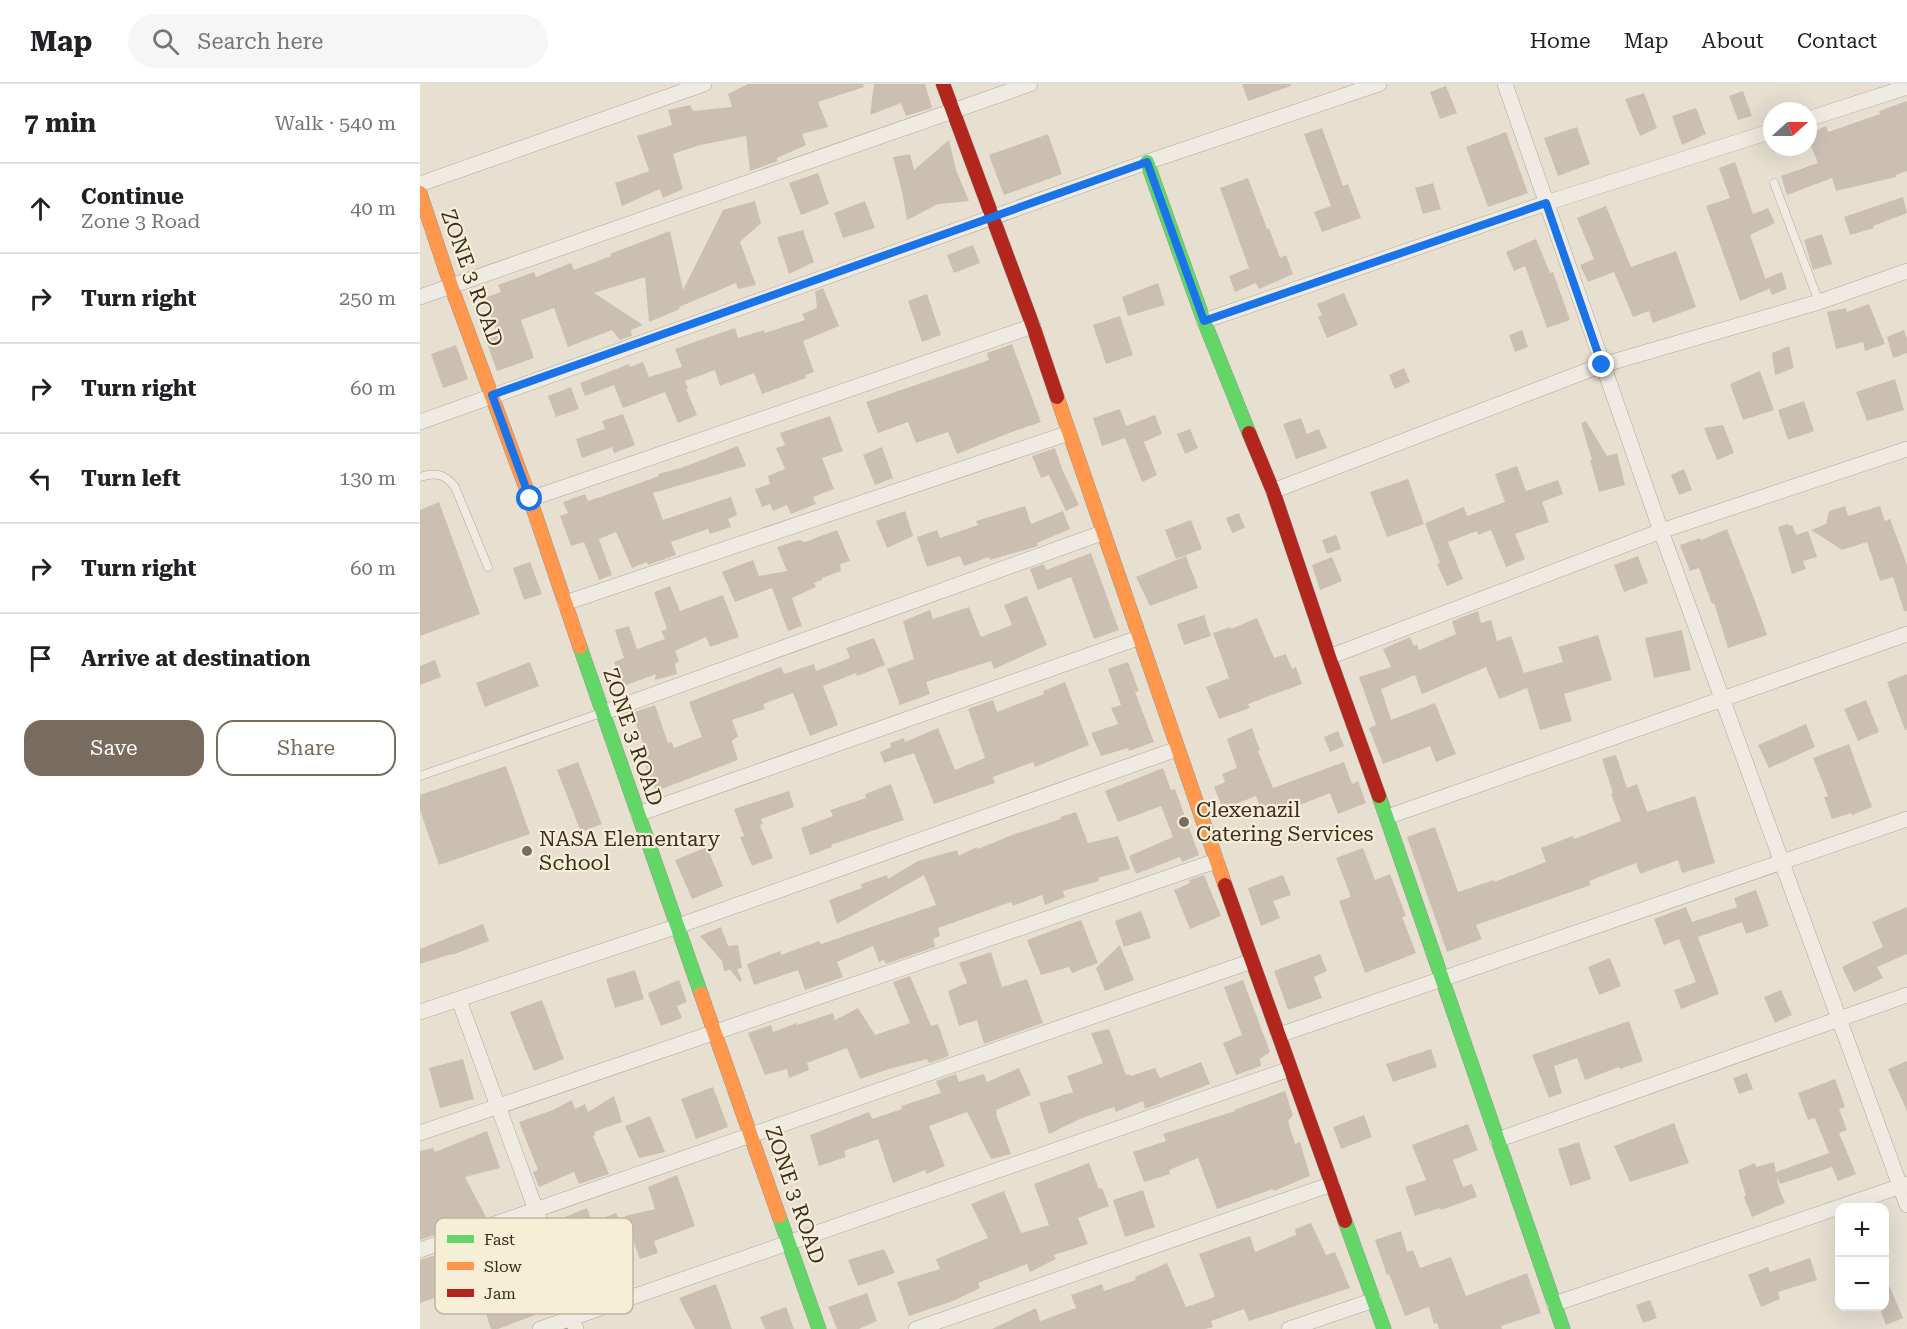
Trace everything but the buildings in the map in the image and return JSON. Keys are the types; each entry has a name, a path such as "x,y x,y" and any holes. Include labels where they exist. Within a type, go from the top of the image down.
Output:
{"street":[{"path":"420,184 704,84"},
{"path":"944,84 1033,326 1216,861 1384,1329"},
{"path":"420,297 1030,84"},
{"path":"420,422 1147,162 1379,84"},
{"path":"1504,84 1661,531 1903,1185 1907,1205"},
{"path":"1817,116 1907,87"},
{"path":"1204,321 1546,203 1763,134"},
{"path":"1147,162 1204,321 1273,491 1329,657 1388,817 1441,978 1563,1329"},
{"name":"ZONE 3 ROAD","path":"420,193 450,286 530,499 602,712 819,1329"},
{"path":"1273,491 1602,365 1819,302 1907,271"},
{"path":"530,499 1033,326"},
{"path":"565,603 1069,433"},
{"path":"1329,657 1661,531 1907,449"},
{"path":"602,712 1102,533"},
{"path":"1388,817 1907,634"},
{"path":"638,814 1138,638"},
{"path":"420,1012 678,926 1177,749"},
{"path":"1279,1035 1907,819"},
{"path":"420,1133 1216,861"},
{"path":"513,1218 1252,961"},
{"path":"1497,1140 1907,995"},
{"path":"459,1000 539,1218"},
{"path":"633,1302 790,1242 1290,1068"},
{"path":"916,1329 1332,1184"},
{"path":"1554,1304 1903,1185"},
{"path":"420,1250 435,1245"},
{"path":"1289,1329 1374,1300"},
{"path":"540,1329 574,1324 600,1314"}],"lane":[{"path":"1774,183 1819,302"},
{"path":"420,477 438,474 448,478 455,487 488,567"},
{"path":"420,776 602,712"}],"traffic: fast":[{"path":"1147,162 1204,321 1249,433"},
{"path":"580,647 701,994"},
{"path":"1379,796 1563,1329"},
{"path":"779,1216 819,1329"},
{"path":"1345,1221 1384,1329"}],"traffic: slow":[{"path":"420,193 451,286 530,499 580,647"},
{"path":"1057,397 1225,885"},
{"path":"701,994 779,1216"}],"traffic: jam":[{"path":"943,84 1057,397"},
{"path":"1249,433 1273,491 1379,796"},
{"path":"1225,885 1345,1221"}],"place":[{"name":"Clexenazil Catering Services","path":"1184,822"},
{"name":"NASA Elementary School","path":"527,851"}],"route":[{"path":"530,499 492,395 1147,162 1204,321 1546,203 1602,365"}]}
